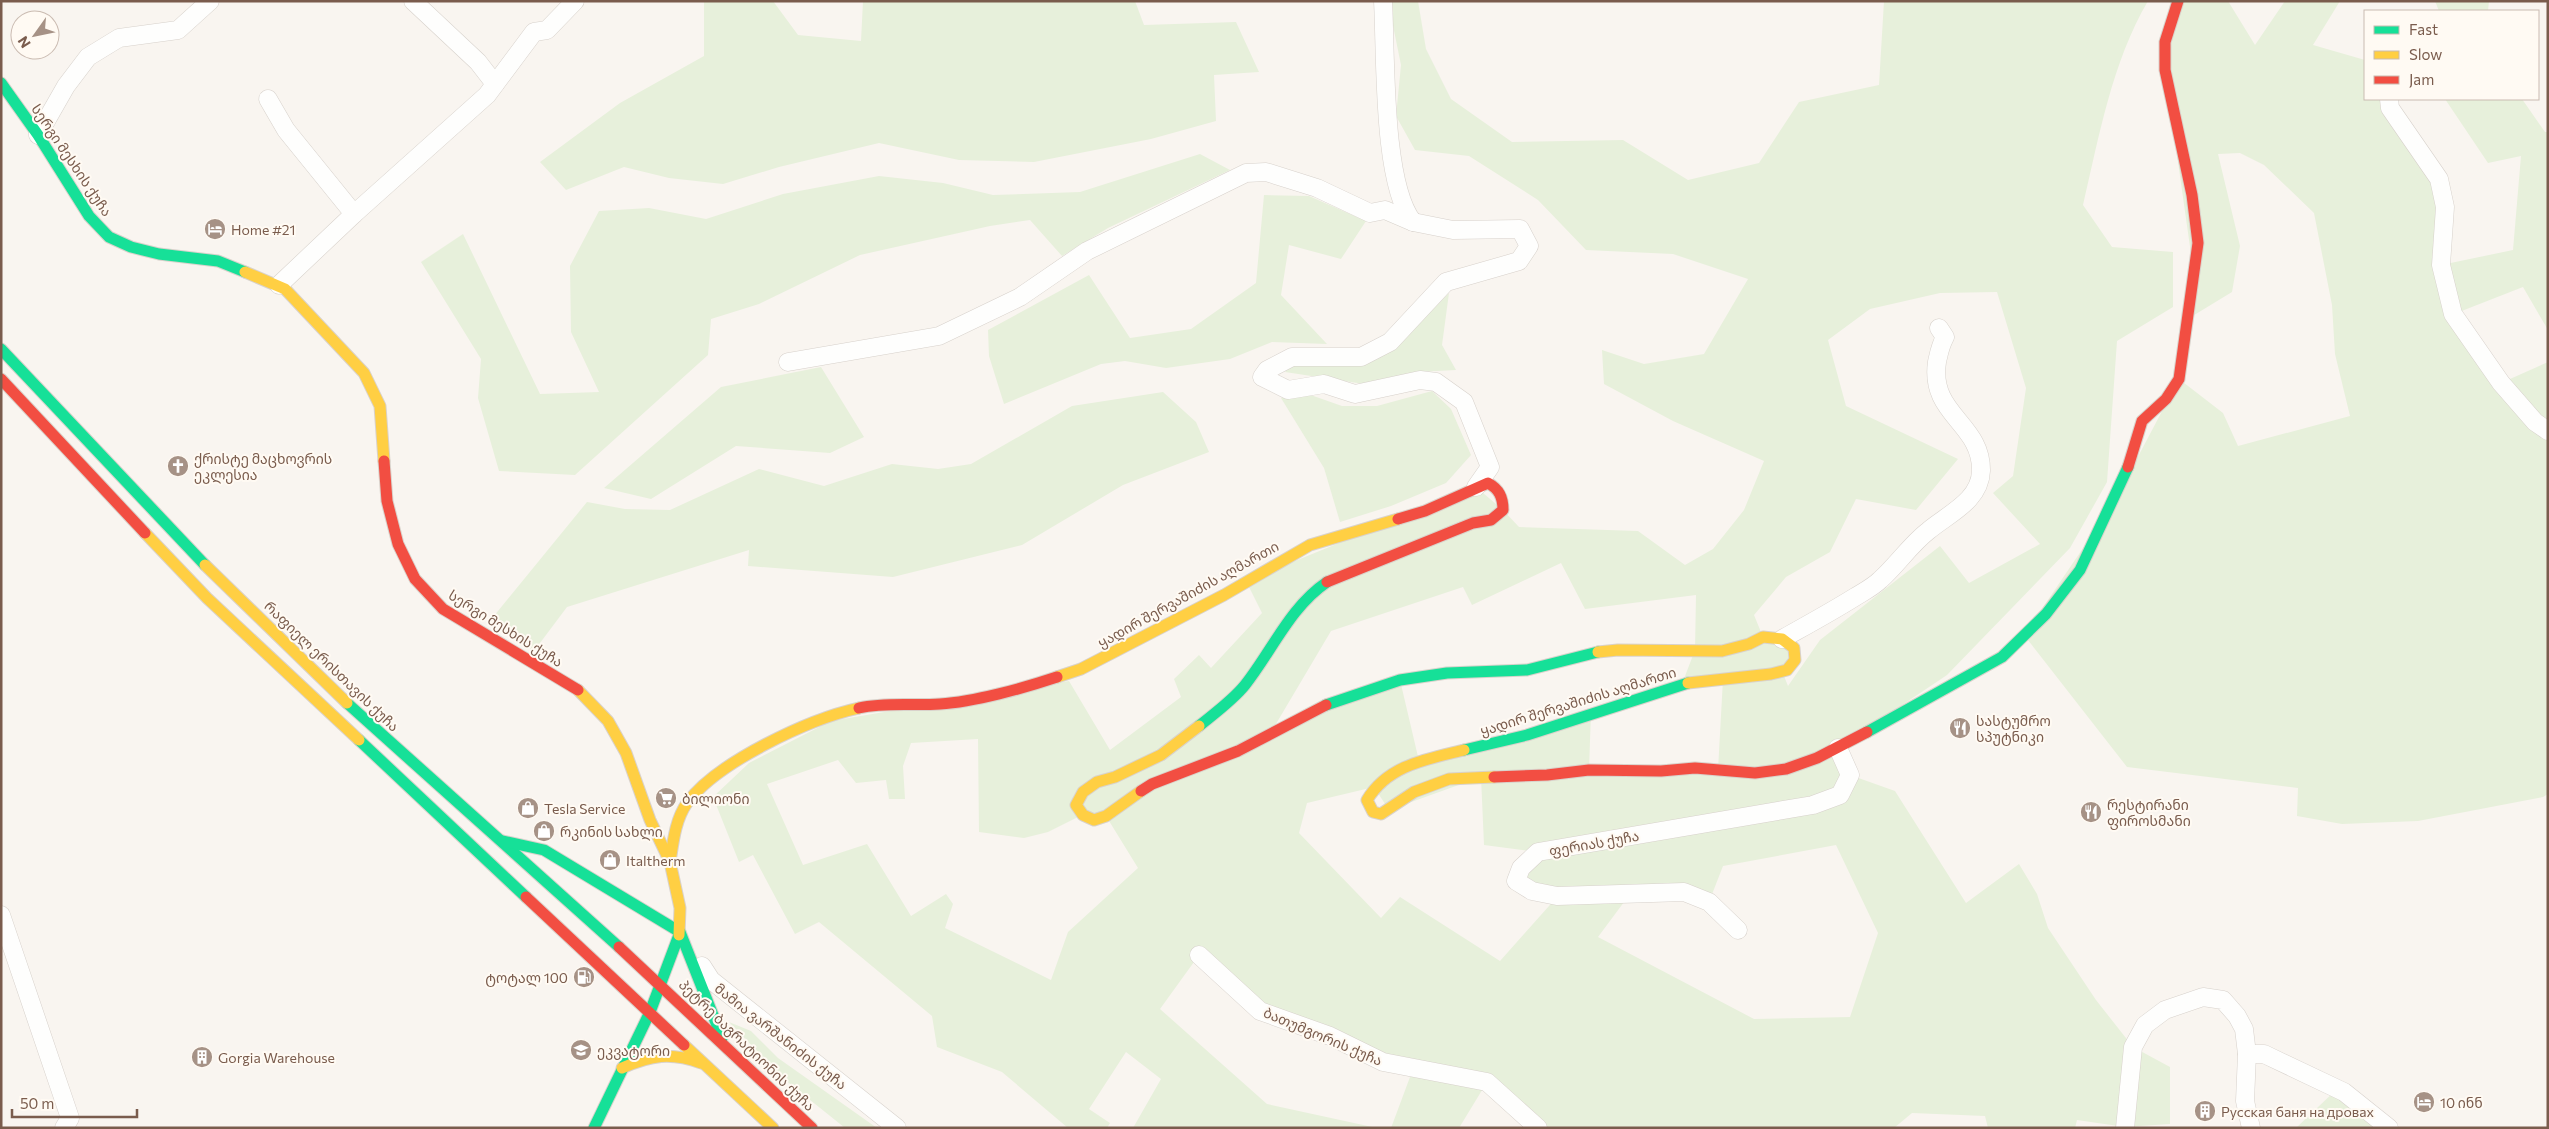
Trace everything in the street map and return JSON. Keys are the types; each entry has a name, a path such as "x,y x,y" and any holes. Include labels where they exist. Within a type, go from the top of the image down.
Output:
{"street":[{"path":"38,135 66,86 88,57 119,38 178,30 210,1"},
{"path":"413,1 478,62 495,84"},
{"path":"279,285 354,214 487,95 534,32 547,30 575,1"},
{"path":"1383,1 1389,133 1400,199 1413,222"},
{"name":"ყადირ შერვაშიძის აღმართი","path":"670,862 676,826 686,804 706,783 742,757 832,714 877,704 941,704 1026,687 1081,669 1224,595 1310,545 1425,511 1488,483 1498,488 1504,498 1503,510 1491,520 1473,523 1358,568 1325,584 1299,609 1280,632 1245,685 1188,736 1161,755 1115,777 1097,782 1083,792 1076,806 1082,815 1094,820 1106,816 1152,784 1238,751 1336,700 1400,680 1456,673 1527,670 1589,653 1618,650 1722,651 1749,644 1763,637 1782,638 1794,648 1795,660 1787,670 1758,676 1682,684 1527,735 1419,761 1394,772 1375,787 1366,800 1373,812 1381,814 1414,792 1449,779 1547,775 1589,770 1661,771 1695,768 1755,773 1786,769 1838,748 2002,658 2046,614 2080,570 2133,457 2142,421 2166,398 2179,378 2198,243 2192,195 2165,70 2165,42 2178,1"},
{"name":"სერგი მესხის ქუჩა","path":"1,83 38,135 90,216 109,237 132,247 158,254 218,261 279,285 364,373 380,406 387,501 398,544 415,580 443,608 582,692 608,721 626,753 650,820 670,862 680,908 680,932 650,1012 594,1128"},
{"path":"268,99 286,130 354,214"},
{"path":"2389,100 2390,108 2439,179 2445,207 2441,265 2453,314 2501,383 2535,422 2548,431"},
{"path":"788,362 939,336 1020,297 1087,251 1246,173 1266,172 1317,188 1370,213 1385,210 1413,222 1453,230 1520,229 1529,246 1519,261 1446,282 1390,342 1361,357 1292,357 1267,370 1262,377 1288,390 1324,384 1355,394 1420,380 1436,382 1464,402 1490,467 1476,487"},
{"path":"1782,638 1879,581 1927,531 1968,501 1976,489 1981,471 1979,454 1967,431 1947,408 1937,389 1936,368 1940,346 1945,337 1939,328"},
{"name":"რაფიელ ერისთავის ქუჩა","path":"1,349 196,557 374,728 661,985"},
{"path":"1,379 207,598 773,1128"},
{"name":"ფერიას ქუჩა","path":"1738,930 1709,902 1684,892 1557,896 1532,891 1516,881 1521,868 1538,852 1813,805 1840,795 1850,775 1838,748"},
{"path":"501,840 544,850 680,932 727,1049"},
{"path":"2,920 70,1118 64,1128"},
{"name":"მამია ვარშანიძის ქუჩა","path":"680,932 711,980 897,1128"},
{"name":"ბათუმგორის ქუჩა","path":"1199,955 1260,1010 1330,1036 1382,1062 1487,1082 1538,1128"},
{"name":"პეტრე ბაგრატიონის ქუჩა","path":"661,985 812,1128"},
{"path":"2124,1128 2133,1046 2145,1025 2156,1016 2203,997 2222,1000 2237,1016 2244,1029 2247,1054 2245,1101 2251,1128"},
{"path":"622,1068 648,1056 665,1053 683,1056 709,1067"},
{"path":"2247,1054 2264,1054 2344,1092 2389,1128"}],"green space":[{"path":"704,1 773,1 798,35 861,41 863,1 1135,1 1144,25 1236,22 1259,72 1214,75 1216,121 1151,139 1034,162 959,160 879,143 779,167 723,184 669,178 624,167 566,190 540,162 620,103 704,56"},
{"path":"1388,1 1418,1 1426,49 1451,99 1512,142 1623,140 1688,180 1759,163 1799,102 1879,85 1884,1 2148,1 2125,49 2116,74 2101,127 2083,205 2112,247 2173,252 2173,307 2117,341 2107,482 2070,548 1947,675 1838,748 1850,775 1895,791 1966,903 2019,864 2037,894 2048,928 2096,1000 2133,1047 2170,1067 2170,1124 2125,1127 2077,1120 2075,1128 1988,1128 1985,1116 1912,1113 1894,1128 1538,1128 1487,1082 1459,1128 1391,1128 1413,1069 1260,1011 1199,955 1160,1009 1267,1104 1377,1128 1133,1128 1161,1079 1126,1052 1089,1109 1110,1123 1107,1128 1068,1128 1002,1072 937,1047 932,1016 819,922 795,934 753,855 739,862 713,797 749,763 831,721 1069,681 1110,750 1181,697 1174,679 1199,655 1211,668 1262,613 1246,581 1476,487 1503,510 1519,527 1638,531 1685,565 1713,549 1744,510 1764,461 1673,421 1604,384 1602,350 1644,364 1704,354 1748,279 1673,254 1586,250 1538,200 1469,156 1415,150 1396,116 1401,65","holes":["1997,292 2026,388 2013,476 1993,493 2040,544 1969,583 1940,546 1820,640 1788,686 1782,671 1794,648 1763,637 1754,615 1786,577 1830,552 1856,499 1916,510 1958,459 1846,406 1828,340 1870,309 1940,293","1561,563 1585,609 1696,595 1695,650 1682,684 1723,679 1718,770 1589,770 1591,712 1419,761 1400,680 1270,734 1331,631 1463,587 1472,605","978,739 979,832 1024,838 1048,832 1082,815 1106,816 1138,868 1068,932 1051,980 945,928 953,904 946,894 911,916 867,844 803,865 767,784 838,760 856,783 886,780 889,799 905,799 903,766 911,743","1481,777 1484,845 1538,852 1516,881 1557,897 1500,961 1400,897 1381,918 1299,833 1307,803 1374,787 1389,810","1836,845 1878,933 1850,1017 1754,1019 1598,937 1630,894 1709,902 1723,866"]},
{"path":"2178,1 2228,1 2255,45 2285,1 2340,1 2313,45 2364,60 2364,100 2390,100 2439,179 2441,265 2513,250 2521,156 2488,163 2446,100 2523,100 2545,132 2548,132 2548,330 2523,287 2454,314 2501,383 2548,362 2548,431 2536,424 2548,441 2548,794 2543,797 2418,821 2342,824 2297,816 2298,788 2127,767 2024,635 2113,504 2179,379 2223,413 2238,446 2350,416 2335,354 2332,305 2314,213 2264,165 2240,153 2218,154 2240,246 2232,292 2186,320 2193,268 2165,70"},
{"path":"2435,1 2489,1 2488,10 2439,10"},
{"path":"1200,154 1230,170 1108,228 1062,256 1030,220 990,226 860,255 759,304 711,319 708,355 575,475 499,471 478,398 481,359 421,262 463,234 540,394 599,392 571,332 570,266 599,211 649,208 706,219 783,194 879,176 943,183 993,195 1080,192"},
{"path":"1264,195 1309,196 1366,221 1341,259 1289,245 1281,295 1327,344 1272,342 1230,359 1166,368 1125,361 1101,364 1004,404 989,356 988,330 1089,275 1130,338 1191,329 1256,283"},
{"path":"1449,293 1442,345 1456,370 1417,372 1364,384 1285,372 1291,365 1403,339"},
{"path":"821,367 864,437 830,453 736,446 651,499 604,488 721,387"},
{"path":"1432,391 1451,409 1471,455 1446,483 1391,506 1340,522 1324,468 1281,398 1305,393 1342,406 1377,406"},
{"path":"1163,392 1196,422 1209,452 1123,485 1022,545 893,577 748,566 749,550 567,607 534,651 489,622 587,502 625,509 670,510 759,469 824,486 892,464 938,469 971,464 1072,406"},
{"path":"729,1022 751,1031 778,1058 877,1128 845,1128 784,1079"},
{"path":"2335,1091 2384,1128 2296,1128"}],"traffic: fast":[{"path":"1,83 38,135 89,216 109,237 131,247 159,254 218,261 245,272"},
{"path":"1,349 205,565"},
{"path":"1867,732 2002,657 2046,614 2080,570 2128,467"},
{"path":"1199,726 1240,691 1302,604 1327,582"},
{"path":"1326,705 1400,680 1447,673 1527,670 1598,652"},
{"path":"1464,750 1527,735 1688,683"},
{"path":"347,703 619,947"},
{"path":"359,740 526,897"},
{"path":"503,841 544,850 680,932 722,1038"},
{"path":"594,1128 650,1012 679,935"}],"traffic: slow":[{"path":"245,272 285,289 364,373 380,406 384,461"},
{"path":"1057,677 1081,669 1224,595 1310,545 1398,519"},
{"path":"145,533 207,598 359,740"},
{"path":"205,565 347,703"},
{"path":"1598,652 1618,650 1722,651 1749,644 1763,637 1782,639 1794,648 1795,660 1787,670 1771,674 1688,683"},
{"path":"578,690 608,721 626,753 650,820 670,862 680,908 679,935"},
{"path":"670,862 675,832 683,810 701,788 720,772 741,758 791,732 859,708"},
{"path":"1141,791 1106,816 1094,820 1083,815 1076,805 1083,792 1097,782 1115,777 1161,755 1199,726"},
{"path":"1464,750 1410,765 1397,771 1376,788 1367,800 1373,812 1381,814 1414,792 1449,779 1494,777"},
{"path":"684,1045 773,1128"},
{"path":"622,1068 642,1060 661,1056 680,1057 701,1063"}],"traffic: jam":[{"path":"2128,467 2142,421 2166,399 2179,379 2198,243 2192,195 2165,70 2165,42 2178,1"},
{"path":"1,379 145,533"},
{"path":"384,461 387,501 398,544 415,579 443,609 578,690"},
{"path":"1327,582 1473,523 1491,520 1503,510 1502,501 1498,491 1488,483 1425,511 1398,519"},
{"path":"859,708 953,703 1014,690 1057,677"},
{"path":"1141,791 1152,784 1238,751 1326,705"},
{"path":"1494,777 1547,775 1589,770 1661,771 1695,768 1755,773 1786,769 1817,758 1867,732"},
{"path":"526,897 684,1045"},
{"path":"619,947 812,1128"}],"place":[{"name":"Home #21","path":"215,229"},
{"name":"ქრისტე მაცხოვრის ეკლესია","path":"178,466"},
{"name":"სასტუმრო სპუტნიკი","path":"1960,728"},
{"name":"ბილიონი","path":"666,798"},
{"name":"Tesla Service","path":"528,808"},
{"name":"რესტირანი ფიროსმანი","path":"2091,812"},
{"name":"რკინის სახლი","path":"544,831"},
{"name":"Italtherm","path":"610,860"},
{"name":"ტოტალ 100","path":"584,977"},
{"name":"ეკვატორი","path":"581,1050"},
{"name":"Gorgia Warehouse","path":"202,1057"},
{"name":"10 ინნ","path":"2424,1102"},
{"name":"Русская баня на дровах","path":"2205,1111"}]}
